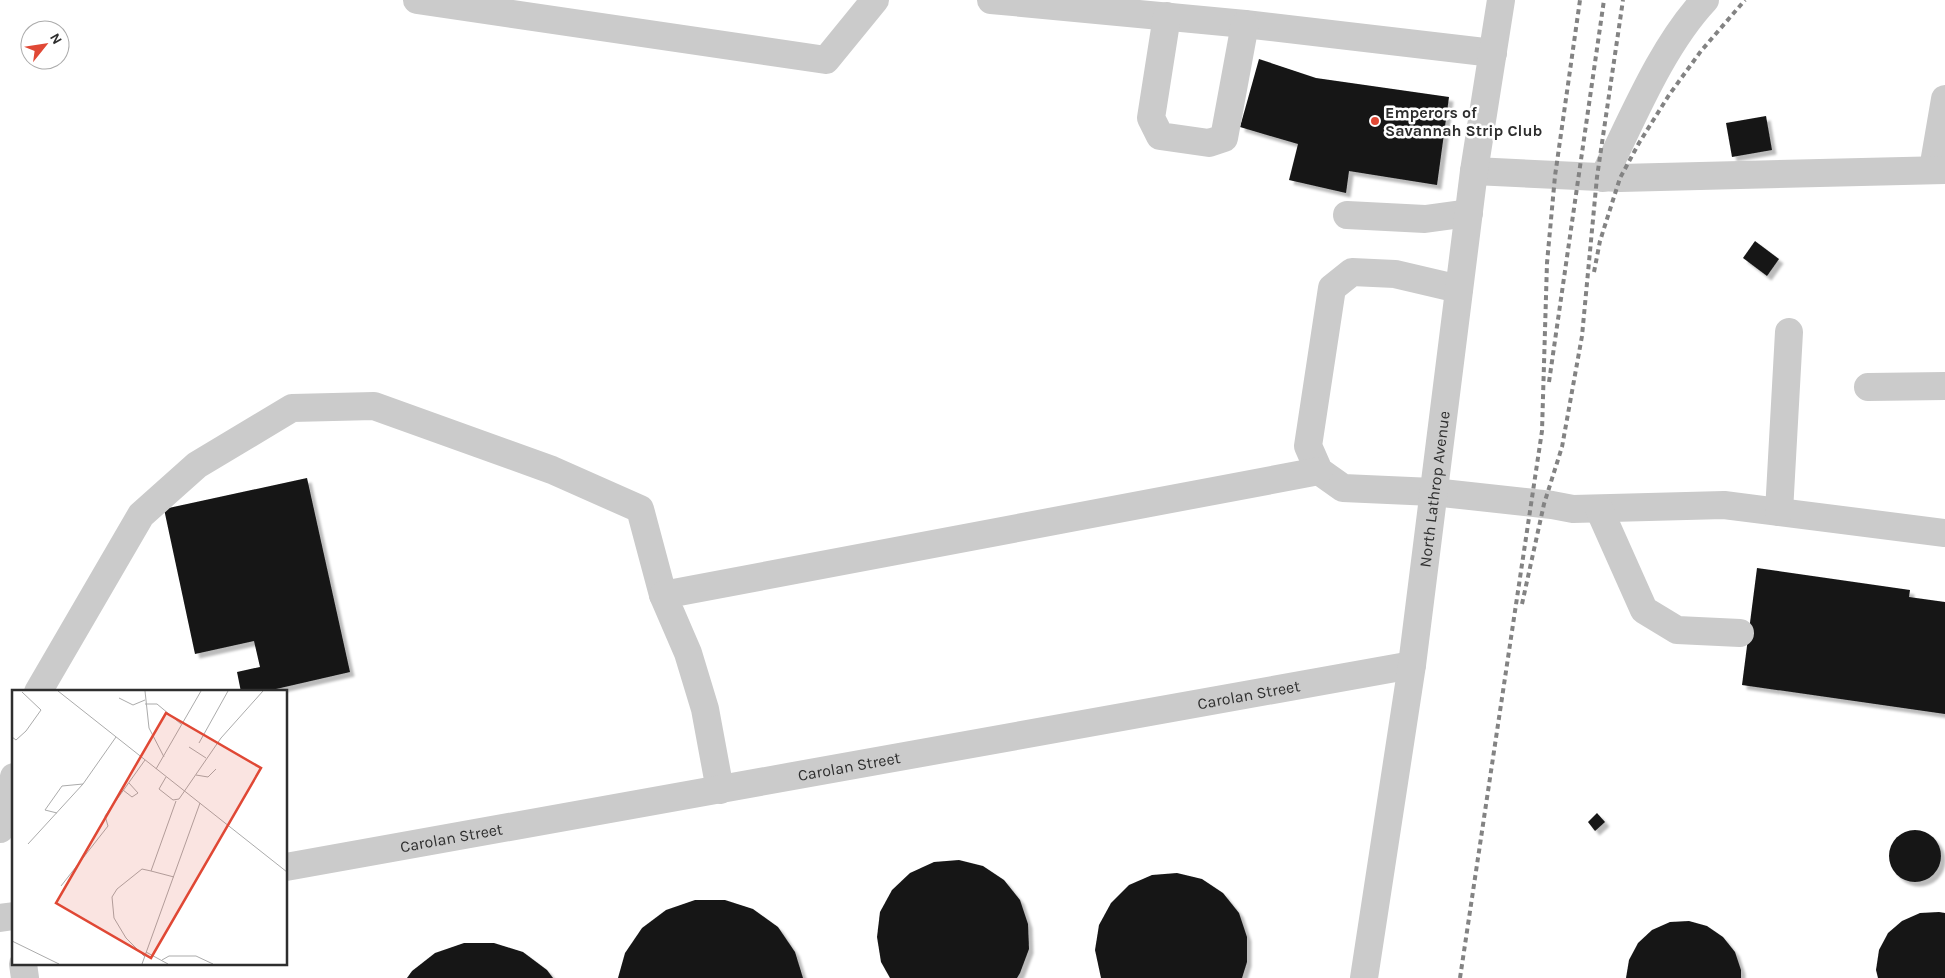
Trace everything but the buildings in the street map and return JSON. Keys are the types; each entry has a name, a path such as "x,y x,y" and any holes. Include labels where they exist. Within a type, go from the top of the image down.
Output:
{"street":[{"path":"417,0 826,60 874,0"},
{"path":"991,0 1245,24 1493,53"},
{"name":"North Lathrop Avenue","path":"1364,978 1412,665 1474,172 1501,0"},
{"path":"1603,178 1660,64 1690,16 1705,0"},
{"path":"1167,16 1151,118 1160,136 1209,143 1224,138 1245,24"},
{"path":"1474,172 1603,178 1939,169 1945,99"},
{"path":"1347,215 1425,219 1469,213"},
{"path":"1459,289 1395,274 1352,272 1332,288 1308,446 1319,471 1343,488 1433,492 1574,509 1724,505 1945,533"},
{"path":"1779,512 1789,332"},
{"path":"1868,387 1945,386"},
{"path":"39,690 141,515 197,465 292,408 374,406 552,470 640,509 663,595 688,653 705,710 720,790"},
{"path":"663,595 1319,471"},
{"path":"1599,508 1644,610 1677,630 1740,633"},
{"name":"Carolan Street","path":"288,867 1412,665"},
{"path":"0,829 12,784"}],"railway":[{"path":"1460,978 1542,431 1547,263 1555,176 1580,0"},
{"path":"1549,382 1604,0"},
{"path":"1522,604 1544,504 1562,447 1582,336 1597,177 1623,0"},
{"path":"1594,272 1600,241 1620,178 1639,143 1669,95 1701,51 1745,0"}],"place":[{"name":"Emperors of Savannah Strip Club","path":"1375,121"}]}
